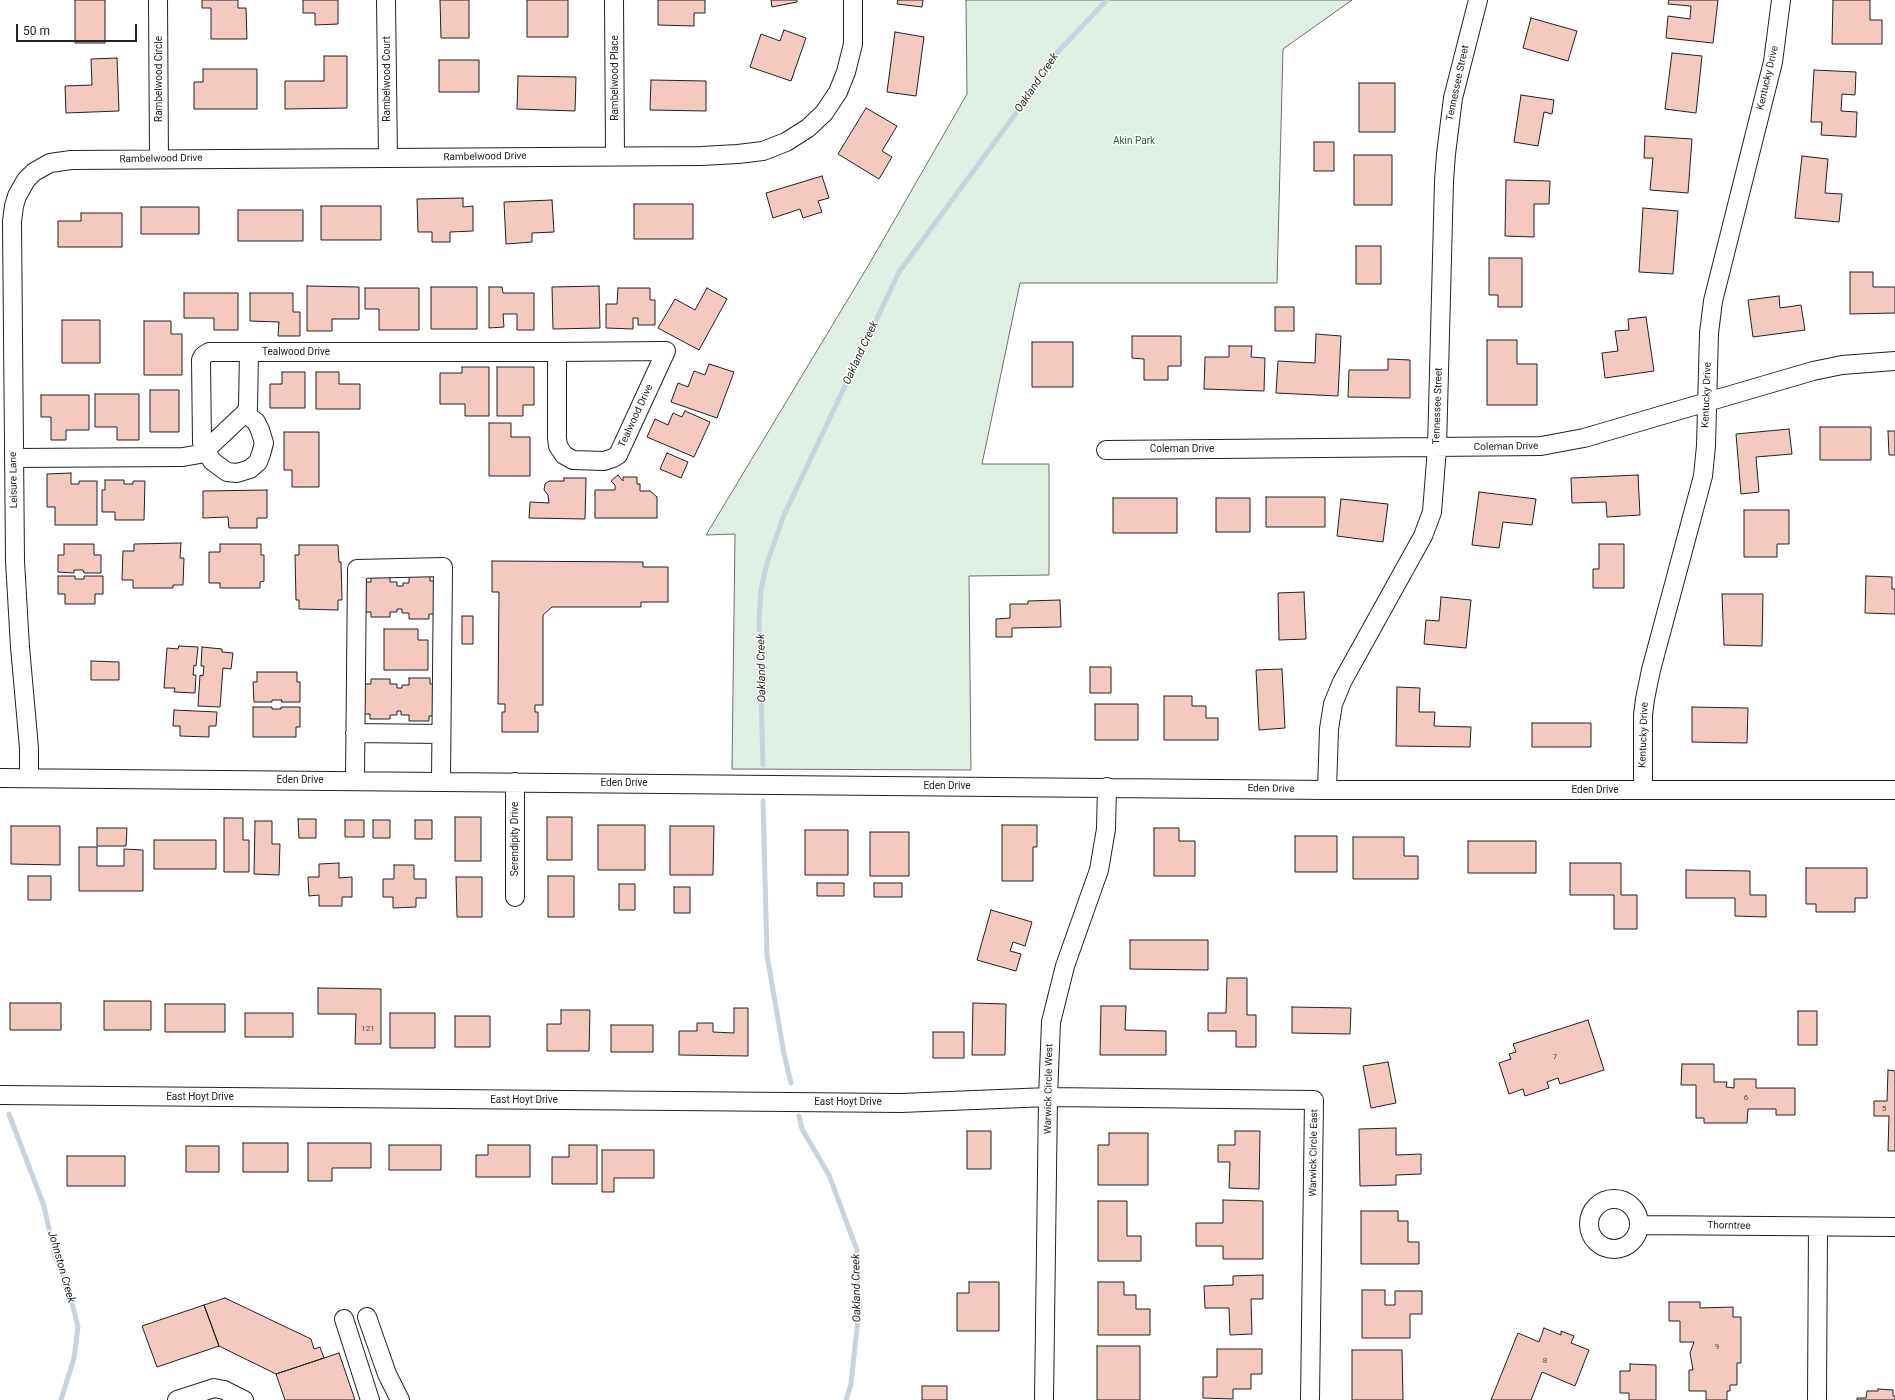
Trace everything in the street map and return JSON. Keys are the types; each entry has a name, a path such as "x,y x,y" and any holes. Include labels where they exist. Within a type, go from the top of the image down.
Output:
{"street":[{"name":"Rambelwood Circle","path":"158,0 160,159"},
{"name":"Rambelwood Court","path":"386,0 388,158"},
{"name":"Rambelwood Place","path":"614,0 615,155"},
{"name":"Rambelwood Drive","path":"24,185 39,168 56,162 160,159 615,155 701,156 744,154 775,147 797,136 824,112 838,92 842,83 853,44 853,0"},
{"name":"Tennessee Street","path":"1327,790 1329,729 1333,704 1342,682 1427,528 1433,504 1437,448 1444,181 1448,134 1457,82 1478,0"},
{"name":"Kentucky Drive","path":"1643,790 1643,715 1645,698 1701,488 1706,446 1709,333 1714,291 1773,62 1781,0"},
{"name":"Leisure Lane","path":"24,185 14,206 12,220 14,458 15,573 29,748 29,778"},
{"name":"Tealwood Drive","path":"245,413 249,402 249,352 666,351 623,446 618,455 613,458 604,461 573,460 566,458 560,450 557,438 556,352"},
{"path":"14,458 194,456 205,451 245,413 256,422 264,443 258,462 250,469 237,473 227,472 212,461 205,451 202,443 201,430 202,358 209,352 249,352"},
{"name":"Coleman Drive","path":"1106,450 1526,447 1556,444 1829,367 1861,363 1895,362"},
{"path":"355,780 357,569 444,567 441,781"},
{"path":"355,733 441,734"},
{"name":"Eden Drive","path":"0,778 355,780 1327,790 1895,790"},
{"name":"Serendipity Drive","path":"515,782 515,896"},
{"name":"Warwick Circle West","path":"1044,1400 1048,1097 1052,1016 1065,966 1099,870 1106,829 1107,787"},
{"name":"East Hoyt Drive","path":"0,1095 894,1103 1048,1097"},
{"name":"Warwick Circle East","path":"1048,1097 1314,1100 1310,1400"},
{"name":"Thorntree","path":"1639,1225 1895,1228"},
{"path":"1817,1400 1818,1227"},
{"path":"367,1317 387,1374 400,1400"},
{"path":"344,1318 370,1400"},
{"path":"177,1400 214,1388 224,1390 244,1400"}],"green space":[{"name":"Akin Park","path":"966,0 1352,0 1283,49 1277,283 1020,283 982,464 1049,464 1049,575 969,576 971,770 732,769 735,534 706,535 868,266 967,94"}],"building":[{"path":"75,0 105,0 105,43 75,43"},
{"path":"202,0 238,0 238,8 246,8 247,39 211,39 211,8 202,8"},
{"path":"303,0 338,0 338,24 315,25 315,13 303,13"},
{"path":"440,0 469,0 469,38 441,38"},
{"path":"527,0 568,0 568,37 527,37"},
{"path":"658,0 705,0 705,13 694,13 694,26 658,25"},
{"path":"771,0 797,0 797,2 772,7"},
{"path":"898,0 923,0 922,7 897,4"},
{"path":"1669,0 1718,0 1713,43 1666,38 1668,16 1690,19 1691,6 1668,4"},
{"path":"1833,0 1870,0 1870,20 1882,20 1882,44 1832,44"},
{"path":"1531,18 1577,31 1568,61 1523,48"},
{"path":"784,30 806,38 791,81 750,67 761,34 780,41"},
{"path":"895,32 924,37 916,96 887,92"},
{"path":"1672,53 1702,56 1696,113 1665,109"},
{"path":"324,56 347,56 347,108 285,109 285,81 324,81"},
{"path":"117,58 119,111 66,113 65,86 92,85 91,59"},
{"path":"439,60 479,60 479,92 439,92"},
{"path":"203,69 257,69 257,109 194,109 194,82 203,82"},
{"path":"1814,70 1856,72 1855,95 1842,94 1841,111 1857,112 1856,137 1821,135 1822,122 1811,122"},
{"path":"518,76 576,77 575,111 517,109"},
{"path":"651,80 706,81 706,111 650,110"},
{"path":"1359,83 1395,83 1395,132 1359,132"},
{"path":"1521,95 1554,100 1552,114 1544,112 1538,146 1514,142"},
{"path":"866,108 897,126 882,151 892,157 879,179 838,154"},
{"path":"1645,136 1692,139 1688,193 1650,190 1653,158 1644,158"},
{"path":"1314,142 1334,142 1334,171 1314,171"},
{"path":"1354,155 1392,155 1392,205 1354,205"},
{"path":"1802,156 1828,159 1825,193 1842,194 1839,222 1795,218"},
{"path":"822,176 829,198 818,201 822,212 803,218 800,209 773,218 766,193"},
{"path":"1506,180 1550,181 1549,204 1534,204 1534,237 1505,236"},
{"path":"463,198 463,207 473,206 473,231 450,232 450,242 432,242 432,232 418,232 417,199"},
{"path":"552,200 554,232 532,233 532,242 506,244 504,202"},
{"path":"634,204 693,204 693,239 634,239"},
{"path":"321,206 381,206 381,240 321,240"},
{"path":"141,207 199,207 199,234 141,234"},
{"path":"1643,208 1678,211 1673,274 1639,272"},
{"path":"238,210 303,210 303,241 238,241"},
{"path":"81,213 122,213 122,247 58,247 58,221 81,221"},
{"path":"1356,246 1381,246 1381,284 1356,284"},
{"path":"1489,258 1522,258 1522,307 1498,307 1498,295 1489,295"},
{"path":"1850,272 1873,272 1873,287 1895,287 1895,313 1850,314"},
{"path":"307,286 359,287 359,319 332,319 332,331 307,331"},
{"path":"599,286 600,328 553,329 552,287"},
{"path":"431,287 477,287 477,329 431,329"},
{"path":"489,287 502,287 503,293 534,293 534,330 517,330 517,314 503,314 504,327 489,328"},
{"path":"365,288 419,288 419,330 379,330 379,309 365,309"},
{"path":"618,288 650,288 650,300 655,300 655,325 638,325 638,318 633,318 633,329 606,328 606,304 617,304"},
{"path":"707,288 727,299 699,350 658,328 675,299 695,310"},
{"path":"184,293 238,293 238,330 214,330 214,318 184,318"},
{"path":"250,293 293,293 293,312 300,312 300,336 278,336 279,322 250,321"},
{"path":"1779,296 1780,308 1801,305 1805,330 1753,337 1748,300"},
{"path":"1275,307 1294,307 1294,331 1275,331"},
{"path":"1646,317 1654,371 1605,378 1602,353 1618,351 1615,331 1629,330 1628,319"},
{"path":"62,320 100,320 100,363 62,363"},
{"path":"144,321 171,321 171,334 182,334 182,375 144,375"},
{"path":"1316,334 1341,336 1338,396 1276,393 1278,361 1315,363"},
{"path":"1132,336 1181,336 1181,366 1168,366 1168,380 1144,380 1144,359 1132,358"},
{"path":"1487,340 1517,340 1517,364 1537,364 1537,405 1487,405"},
{"path":"1032,342 1073,342 1073,387 1032,387"},
{"path":"1229,346 1252,346 1251,357 1265,358 1264,391 1204,389 1205,357 1229,357"},
{"path":"1388,359 1410,360 1410,398 1348,397 1349,370 1388,370"},
{"path":"709,364 734,372 717,418 671,402 678,383 688,387 694,371 705,375"},
{"path":"462,367 489,367 489,416 465,416 465,404 440,404 440,373 462,373"},
{"path":"497,367 534,367 534,405 523,405 523,416 497,416"},
{"path":"282,372 305,372 305,408 270,408 270,384 282,384"},
{"path":"316,372 339,372 339,384 360,384 360,409 316,409"},
{"path":"150,390 179,390 179,432 150,432"},
{"path":"95,394 139,394 139,440 117,440 117,427 95,427"},
{"path":"41,395 89,395 89,430 66,430 66,440 51,440 51,417 41,417"},
{"path":"685,411 710,422 694,457 647,437 655,419 668,425 673,413 682,417"},
{"path":"489,423 511,423 511,437 530,437 530,476 489,476"},
{"path":"1820,427 1871,427 1871,460 1820,460"},
{"path":"1789,429 1792,454 1756,457 1759,492 1741,494 1736,434"},
{"path":"1888,431 1895,431 1895,455 1889,455"},
{"path":"284,432 319,432 319,487 292,487 292,470 284,470"},
{"path":"667,453 688,462 681,478 660,469"},
{"path":"71,473 71,484 79,484 79,481 97,481 97,525 55,525 55,507 47,507 47,474"},
{"path":"618,475 623,481 623,477 637,477 637,484 640,484 640,491 650,491 657,497 657,518 595,518 595,490 615,490 615,485 611,481"},
{"path":"1638,475 1640,515 1607,517 1606,502 1572,503 1571,478"},
{"path":"564,478 586,478 585,519 529,518 530,502 549,503 548,495 544,490 545,484 549,481 564,481"},
{"path":"105,480 124,480 124,484 133,484 133,481 145,481 144,520 115,520 115,512 102,512 102,490 105,490"},
{"path":"267,490 267,518 257,518 257,528 229,528 228,517 203,518 203,491"},
{"path":"1479,492 1536,499 1532,525 1503,522 1499,548 1472,545"},
{"path":"1266,497 1325,497 1325,527 1266,527"},
{"path":"1113,498 1177,498 1177,533 1113,533"},
{"path":"1216,498 1250,498 1250,532 1216,532"},
{"path":"1341,499 1388,504 1383,542 1337,536"},
{"path":"1744,510 1789,510 1789,544 1777,544 1777,557 1744,557"},
{"path":"181,543 180,558 184,558 183,585 173,585 173,588 133,588 133,580 122,580 123,551 134,551 134,544"},
{"path":"64,544 94,544 94,555 101,555 101,573 84,573 83,570 74,570 74,573 58,572 58,555 64,555"},
{"path":"220,544 261,544 261,555 264,555 264,581 260,582 260,588 220,588 220,583 209,583 209,552 220,552"},
{"path":"1599,544 1624,544 1624,588 1593,588 1593,569 1599,569"},
{"path":"299,545 338,545 339,562 341,562 342,600 338,600 338,610 299,609 299,600 296,600 295,555 299,555"},
{"path":"492,561 643,562 643,567 668,567 668,602 641,602 641,607 552,607 543,615 543,705 535,705 535,712 538,712 538,732 502,732 502,712 505,712 505,704 498,704 499,592 492,592"},
{"path":"58,576 75,576 75,579 84,579 84,576 103,576 103,594 95,594 95,604 65,604 65,594 58,594"},
{"path":"409,576 430,576 430,581 438,581 438,614 429,614 429,619 409,619 409,613 402,613 402,609 397,609 397,612 390,612 390,617 371,617 371,612 364,612 364,582 371,582 371,577 390,577 390,582 397,582 397,586 403,586 403,583 409,583"},
{"path":"1866,576 1892,577 1892,589 1895,589 1895,614 1865,613"},
{"path":"1304,592 1306,639 1279,640 1278,593"},
{"path":"1722,594 1763,594 1762,646 1724,645"},
{"path":"1441,597 1471,600 1466,648 1424,644 1426,620 1439,621"},
{"path":"1060,600 1061,627 1012,628 1012,637 996,637 996,619 1010,618 1010,604 1028,604 1028,601"},
{"path":"462,616 473,616 473,644 462,644"},
{"path":"384,629 418,629 418,640 428,640 428,670 384,670"},
{"path":"179,646 198,647 196,666 194,665 193,675 196,675 195,693 174,692 175,688 164,688 167,648 178,649"},
{"path":"202,647 222,649 222,652 233,653 231,669 223,668 220,707 198,706 200,675 203,676 204,666 201,666"},
{"path":"91,661 119,662 119,680 91,680"},
{"path":"1090,667 1111,667 1111,693 1090,693"},
{"path":"1282,669 1285,728 1259,730 1256,670"},
{"path":"257,672 297,672 297,682 300,682 300,702 281,702 282,700 272,700 272,702 254,702 253,682 257,682"},
{"path":"409,678 430,678 430,684 437,684 437,716 429,716 429,721 409,721 409,715 401,715 401,711 397,711 397,715 390,715 390,719 370,719 370,714 364,714 364,684 371,684 371,679 390,679 390,684 397,684 397,688 402,688 402,685 409,685"},
{"path":"1397,687 1420,688 1419,712 1435,712 1434,726 1471,727 1470,747 1396,746"},
{"path":"1164,696 1192,696 1192,706 1206,706 1206,718 1218,718 1218,740 1164,740"},
{"path":"1095,704 1138,704 1138,740 1095,740"},
{"path":"253,707 272,707 272,709 281,709 281,707 300,707 300,727 296,727 296,737 253,737"},
{"path":"1692,707 1748,708 1747,743 1692,742"},
{"path":"174,710 217,712 216,726 209,726 209,737 180,736 180,726 173,726"},
{"path":"1532,723 1591,723 1591,747 1532,747"},
{"path":"455,817 481,817 481,861 455,861"},
{"path":"547,817 572,817 572,860 547,860"},
{"path":"224,818 243,818 243,840 249,840 249,872 224,872"},
{"path":"298,819 316,819 316,838 299,838"},
{"path":"345,820 364,820 364,837 345,837"},
{"path":"373,820 390,820 390,838 373,838"},
{"path":"415,820 432,820 432,839 415,839"},
{"path":"255,821 272,821 272,844 280,844 279,875 254,874"},
{"path":"598,825 645,825 645,870 598,870"},
{"path":"1002,825 1037,825 1037,847 1033,847 1033,881 1002,881"},
{"path":"11,826 60,826 60,865 11,864"},
{"path":"670,826 714,826 713,875 670,875"},
{"path":"97,828 127,828 126,846 97,846"},
{"path":"1154,828 1179,828 1179,841 1195,841 1195,876 1154,876"},
{"path":"805,830 848,830 848,875 805,875"},
{"path":"870,832 909,832 909,876 870,876"},
{"path":"1295,836 1337,836 1337,872 1295,872"},
{"path":"1353,837 1404,837 1404,856 1418,856 1418,879 1353,879"},
{"path":"154,840 216,840 216,869 154,869"},
{"path":"1468,841 1536,841 1536,873 1468,873"},
{"path":"79,847 97,847 97,866 124,866 124,849 143,850 143,891 79,891"},
{"path":"339,863 339,878 352,877 352,897 342,897 342,906 319,906 319,895 309,896 308,877 319,877 319,864"},
{"path":"1570,863 1621,863 1621,895 1637,895 1637,929 1614,929 1614,895 1570,895"},
{"path":"394,865 414,865 414,879 426,879 426,898 416,898 416,907 393,908 393,897 383,897 383,879 394,879"},
{"path":"1806,868 1867,868 1867,898 1855,898 1855,912 1816,912 1816,904 1806,904"},
{"path":"1686,870 1750,871 1750,895 1766,895 1766,917 1735,916 1735,898 1686,898"},
{"path":"28,876 51,876 51,900 28,900"},
{"path":"548,876 574,876 574,917 548,917"},
{"path":"456,877 482,877 482,917 457,917"},
{"path":"817,883 844,883 844,896 817,896"},
{"path":"874,883 902,883 902,897 874,897"},
{"path":"619,884 635,884 635,910 619,910"},
{"path":"674,887 690,887 690,913 674,913"},
{"path":"991,910 1032,922 1025,946 1013,942 1010,951 1021,954 1016,971 977,960"},
{"path":"1130,940 1208,940 1208,970 1130,969"},
{"path":"1227,978 1247,978 1247,1015 1256,1015 1256,1047 1236,1047 1236,1031 1208,1031 1208,1013 1226,1013"},
{"path":"318,988 381,989 381,1044 355,1044 356,1014 318,1014"},
{"path":"104,1001 151,1001 151,1030 104,1030"},
{"path":"10,1003 61,1003 61,1030 10,1030"},
{"path":"973,1003 1006,1004 1005,1055 972,1055"},
{"path":"165,1004 225,1004 225,1032 165,1032"},
{"path":"1101,1006 1126,1006 1125,1030 1166,1031 1166,1055 1100,1055"},
{"path":"1292,1007 1351,1008 1350,1034 1292,1033"},
{"path":"734,1008 748,1008 748,1056 679,1055 679,1031 697,1031 697,1023 713,1023 713,1032 734,1033"},
{"path":"561,1010 590,1010 589,1051 547,1051 547,1024 561,1024"},
{"path":"1798,1011 1817,1011 1817,1045 1798,1045"},
{"path":"245,1013 293,1013 293,1037 245,1037"},
{"path":"390,1013 435,1013 435,1048 390,1048"},
{"path":"455,1016 490,1016 490,1047 455,1047"},
{"path":"1588,1020 1604,1070 1560,1084 1558,1078 1547,1082 1549,1088 1525,1096 1523,1089 1509,1094 1499,1063 1511,1059 1509,1054 1516,1052 1513,1044"},
{"path":"611,1025 653,1025 653,1052 611,1052"},
{"path":"933,1032 964,1032 964,1058 933,1058"},
{"path":"1388,1062 1396,1103 1371,1108 1363,1066"},
{"path":"1682,1064 1714,1064 1714,1082 1727,1082 1726,1087 1734,1088 1734,1079 1756,1079 1756,1088 1795,1088 1795,1115 1776,1115 1776,1109 1748,1109 1747,1123 1704,1123 1704,1118 1696,1118 1696,1085 1681,1085"},
{"path":"1888,1070 1895,1071 1895,1151 1888,1151 1889,1116 1874,1116 1874,1101 1887,1101"},
{"path":"1396,1128 1396,1155 1421,1154 1421,1174 1396,1175 1396,1185 1360,1186 1359,1129"},
{"path":"967,1131 991,1131 991,1169 967,1169"},
{"path":"1235,1131 1260,1131 1259,1189 1229,1188 1230,1162 1218,1162 1218,1145 1235,1145"},
{"path":"1109,1133 1148,1133 1148,1185 1098,1185 1098,1145 1109,1145"},
{"path":"243,1143 288,1143 288,1172 243,1172"},
{"path":"308,1143 371,1143 371,1168 332,1168 332,1181 308,1181"},
{"path":"389,1145 441,1145 441,1170 389,1170"},
{"path":"488,1145 530,1145 530,1177 476,1177 476,1155 488,1155"},
{"path":"569,1145 597,1145 597,1184 552,1184 552,1157 569,1157"},
{"path":"186,1146 219,1146 219,1172 186,1172"},
{"path":"602,1150 654,1150 654,1178 614,1178 614,1192 602,1192"},
{"path":"67,1156 125,1156 125,1186 67,1186"},
{"path":"1223,1200 1263,1201 1263,1259 1223,1259 1223,1246 1196,1246 1196,1223 1223,1223"},
{"path":"1098,1201 1127,1201 1127,1236 1141,1236 1141,1261 1098,1261"},
{"path":"1361,1211 1398,1211 1398,1221 1408,1221 1408,1242 1419,1242 1419,1264 1361,1264"},
{"path":"1263,1275 1263,1299 1251,1299 1252,1334 1230,1335 1229,1308 1205,1308 1204,1286 1233,1285 1233,1276"},
{"path":"969,1282 999,1282 999,1331 957,1331 957,1293 969,1293"},
{"path":"1098,1282 1124,1282 1124,1295 1136,1295 1136,1309 1150,1309 1150,1335 1098,1335"},
{"path":"1362,1290 1385,1290 1385,1305 1395,1305 1395,1291 1422,1291 1422,1314 1410,1314 1410,1338 1362,1338"},
{"path":"225,1298 311,1339 314,1349 320,1347 324,1358 276,1374 219,1346 204,1305"},
{"path":"1669,1302 1700,1302 1700,1308 1733,1307 1733,1317 1741,1317 1741,1363 1737,1363 1737,1385 1730,1385 1730,1391 1727,1391 1727,1400 1706,1400 1706,1391 1689,1391 1689,1370 1693,1370 1690,1353 1694,1342 1680,1342 1680,1321 1669,1321"},
{"path":"204,1305 219,1346 157,1367 142,1326"},
{"path":"1544,1328 1561,1335 1561,1331 1574,1336 1571,1343 1589,1350 1575,1386 1542,1372 1531,1400 1491,1400 1518,1333 1539,1342"},
{"path":"1097,1346 1140,1346 1140,1400 1097,1400"},
{"path":"1217,1349 1262,1349 1262,1374 1251,1374 1251,1389 1233,1389 1233,1399 1203,1398 1203,1377 1217,1377"},
{"path":"1352,1350 1402,1350 1403,1400 1352,1400"},
{"path":"339,1353 355,1400 285,1400 276,1374"},
{"path":"1630,1364 1656,1365 1656,1400 1629,1400 1629,1393 1620,1393 1620,1371 1630,1371"},
{"path":"922,1386 947,1386 947,1400 922,1400"},
{"path":"1878,1389 1893,1390 1895,1400 1857,1400 1857,1398 1866,1398 1867,1391 1878,1391"}],"waterway":[{"name":"Oakland Creek","path":"763,765 759,621 761,590 767,563 784,515 899,272 1014,116 1050,60 1107,0"},
{"name":"Oakland Creek","path":"763,801 767,955 784,1054 791,1083"},
{"name":"Johnston Creek","path":"9,1114 44,1206 55,1256 68,1287 78,1327 74,1358 61,1400"},
{"name":"Oakland Creek","path":"799,1116 802,1129 829,1175 857,1250 858,1319 851,1384 846,1400"}]}
